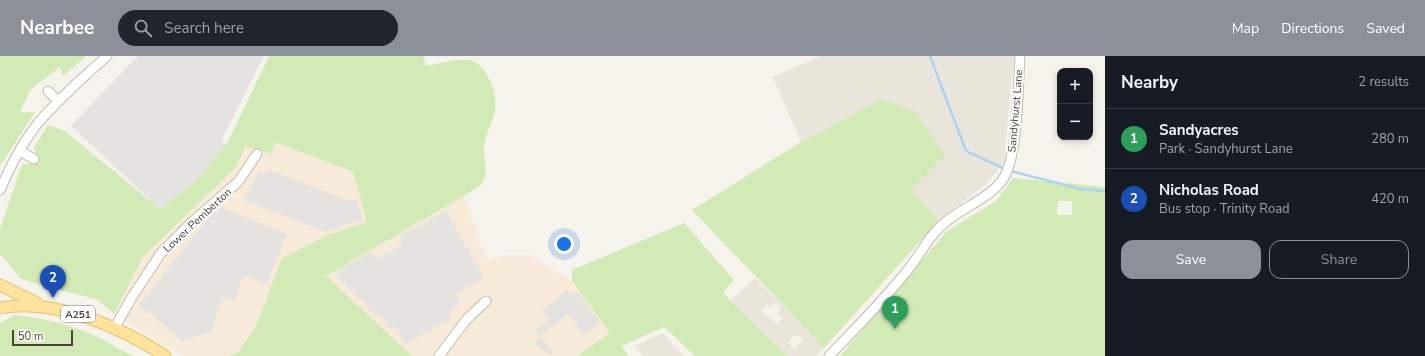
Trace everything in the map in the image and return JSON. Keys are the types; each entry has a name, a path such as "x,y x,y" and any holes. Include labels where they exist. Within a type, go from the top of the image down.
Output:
{"main road":[{"name":"A251","path":"0,286 41,305"},
{"name":"A251","path":"0,286 3,295 0,308 10,306 41,305 58,308 87,317 137,339 165,356"}],"street":[{"path":"0,190 20,151 38,124 58,101 107,56"},
{"name":"Sandyhurst Lane","path":"829,356 877,307 908,269 936,230 988,193 1005,175 1009,166 1013,145 1020,56"},
{"path":"48,91 58,101"},
{"path":"20,151 34,159"},
{"name":"Lower Pemberton","path":"114,329 132,297 161,253 192,222 238,182 257,154"},
{"path":"439,356 467,319 486,301"}],"shaded area":[{"path":"138,56 264,56 222,139 225,146 196,181 160,209 71,126"},
{"path":"821,56 1014,56 1004,163 986,184 938,221 912,189 881,99 801,142 773,77"},
{"path":"275,142 353,172 367,223 326,236 282,258 257,324 238,352 229,356 182,356 114,314 143,257 236,167 246,146"},
{"path":"267,169 345,199 357,201 363,219 326,232 244,200 258,172 264,174"},
{"path":"464,196 487,261 506,255 529,255 572,281 610,333 577,356 412,356 325,277"},
{"path":"218,206 287,234 267,284 244,275 234,301 224,297 210,332 183,341 139,305"},
{"path":"446,211 484,278 456,294 461,304 449,312 452,318 405,344 395,326 389,329 381,313 375,315 373,311 370,312 364,300 361,301 358,296 356,297 349,286 347,287 344,282 341,284 335,272 371,252 376,259 399,247 398,244 403,241 400,236"},
{"path":"755,278 824,348 816,356 787,356 731,300","holes":["775,303 781,309 777,313 782,318 777,324 762,311 767,304 770,307","794,335 796,337 798,335 803,339 795,349 788,343"]},
{"path":"568,290 572,295 577,291 600,322 584,335 568,314 539,336 535,331 549,320 542,310"},
{"path":"663,333 684,356 643,356 634,346"},
{"path":"539,336 554,352 550,355 535,343"}],"green space":[{"path":"0,56 86,56 63,76 60,67 30,90 20,112 35,112 0,166"},
{"path":"269,56 423,56 426,66 455,60 467,60 478,64 491,82 496,104 484,145 485,173 482,183 464,196 326,276 412,356 229,356 238,352 257,324 282,258 326,236 367,222 353,172 275,142 271,154 246,146 236,167 143,257 114,314 98,300 21,279 0,255 0,229 22,164 39,163 34,148 48,125 65,131 160,209 196,181 228,142"},
{"path":"881,99 915,111 945,155 912,189 938,221 824,348 692,210 801,142"},
{"path":"1013,178 1105,187 1105,356 840,356 947,231 996,201","holes":["1058,201 1072,201 1072,215 1057,215"]},
{"path":"684,223 734,280 723,293 787,356 695,356 664,327 621,346 629,356 577,356 610,333 572,281 572,270"},
{"path":"15,315 39,318 75,328 108,342 133,356 0,356 0,323"}],"waterway":[{"path":"930,56 966,151 1005,169"},
{"path":"1010,171 1081,189 1105,191"}],"place":[{"name":"Nicholas Road","path":"53,298"},
{"name":"Sandyacres","path":"895,329"}]}
